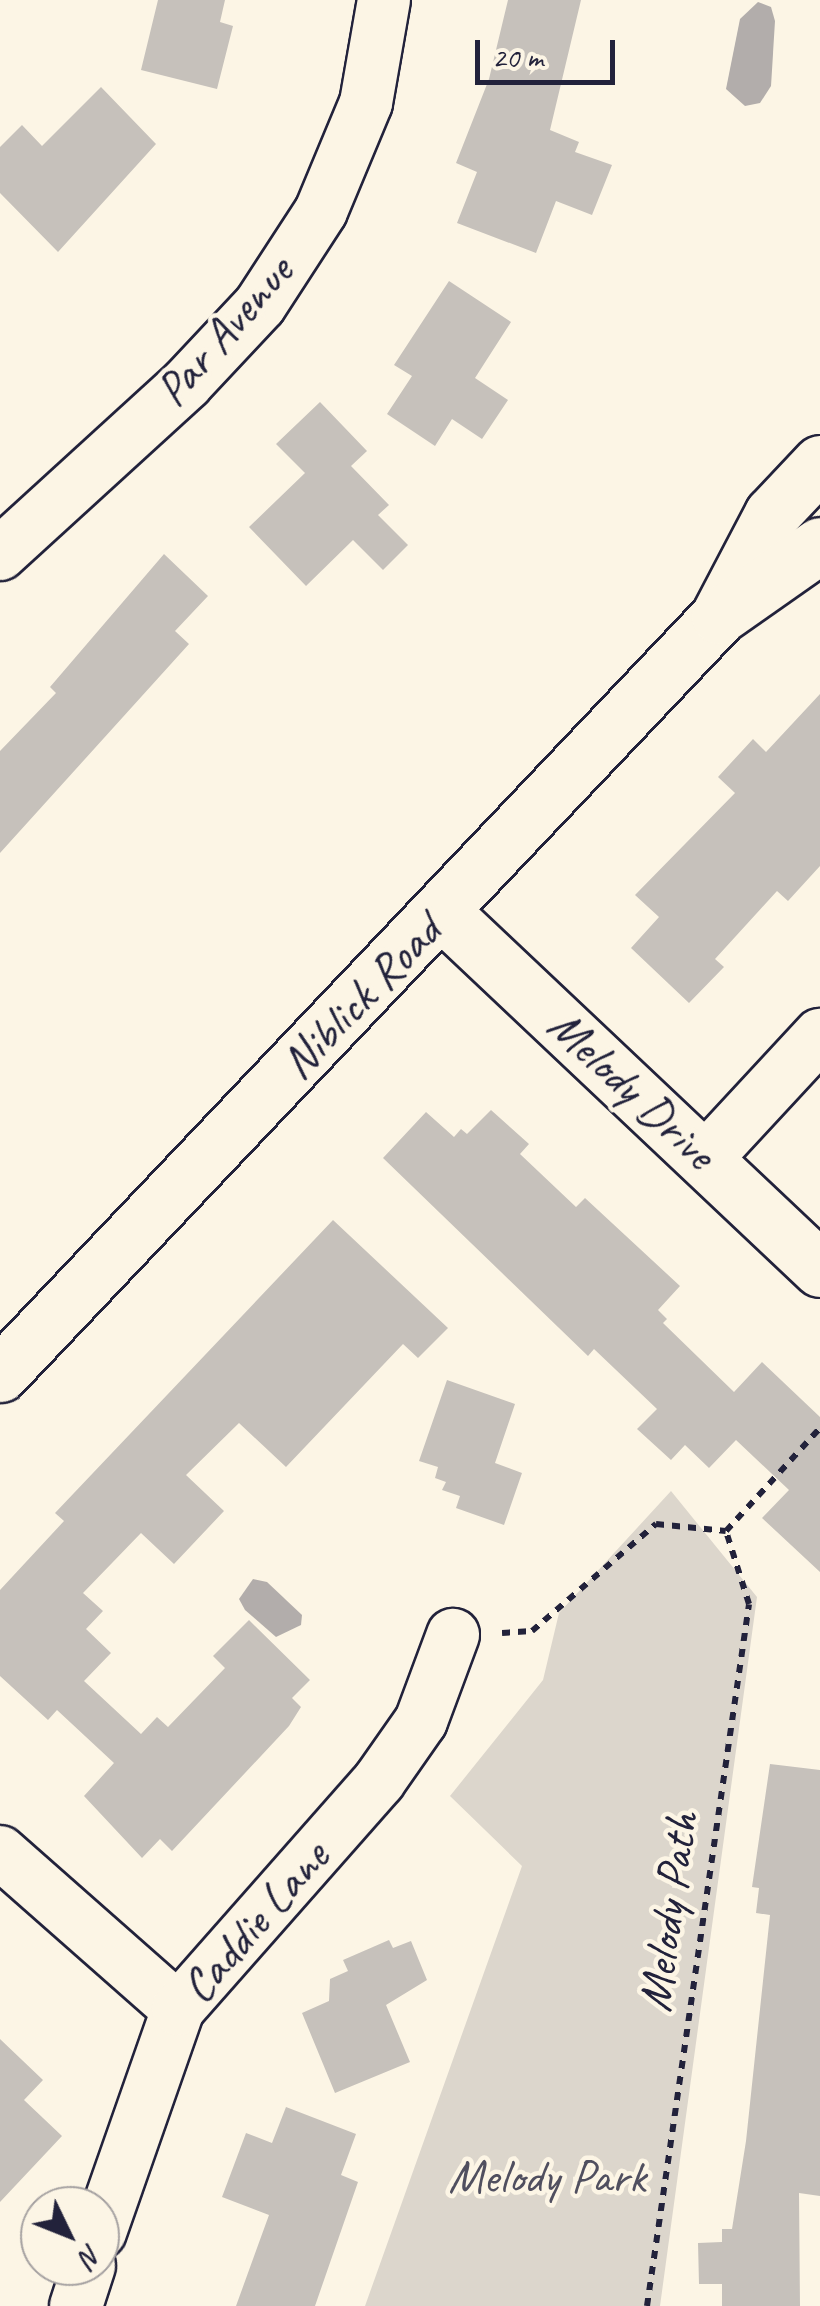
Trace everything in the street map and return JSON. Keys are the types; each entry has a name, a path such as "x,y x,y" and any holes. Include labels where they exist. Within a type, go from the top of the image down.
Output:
{"main road":[{"name":"Niblick Road","path":"718,616 772,514 820,462"},
{"name":"Niblick Road","path":"0,1374 442,912 718,616 820,544"},
{"name":"Melody Drive","path":"442,912 820,1269"}],"street":[{"name":"Par Avenue","path":"0,554 186,384 260,304 321,211 358,121 384,0"},
{"path":"706,1158 820,1035"},
{"name":"Caddie Lane","path":"116,2186 178,2009 379,1781 422,1720 453,1635"},
{"path":"0,1852 178,2009"}],"path":[{"path":"453,1635 532,1631 656,1524 726,1531 820,1428"},
{"name":"Melody Path","path":"646,2306 749,1604 726,1531"}],"green space":[{"name":"Melody Park","path":"671,1491 757,1597 660,2306 365,2306 522,1866 450,1796 543,1680 559,1613"}],"shaded area":[{"path":"758,2 771,7 775,21 771,86 760,103 745,106 726,89 740,19"},
{"path":"253,1579 267,1582 302,1615 301,1625 276,1637 245,1610 239,1599"}],"building":[{"path":"158,0 225,0 220,22 233,26 217,89 141,70"},
{"path":"508,0 581,0 550,130 579,142 575,152 612,165 592,215 556,201 536,253 457,223 477,172 456,163 489,79"},
{"path":"101,87 156,144 58,252 0,193 0,147 22,125 42,146"},
{"path":"449,281 511,322 475,378 508,400 482,439 452,419 435,446 387,414 412,376 394,365"},
{"path":"320,402 367,451 351,466 389,505 378,515 408,545 383,570 353,540 306,586 249,527 305,473 276,444"},
{"path":"164,554 208,596 175,631 189,644 0,853 0,751 56,693 50,687"},
{"path":"820,694 820,866 788,901 777,891 715,959 724,967 689,1003 631,948 659,917 635,895 735,793 718,777 753,739 766,752"},
{"path":"491,1110 529,1144 520,1154 576,1207 585,1198 680,1286 658,1310 667,1319 663,1323 734,1392 762,1362 820,1417 820,1572 762,1518 789,1490 736,1440 709,1468 685,1445 671,1460 637,1429 657,1409 594,1349 588,1356 383,1158 426,1112 454,1137 461,1129 467,1134"},
{"path":"333,1220 448,1328 418,1358 403,1344 286,1467 239,1423 186,1475 224,1511 174,1564 141,1533 83,1593 103,1611 86,1629 111,1653 84,1681 141,1734 157,1717 168,1727 225,1668 213,1656 249,1620 310,1680 292,1698 301,1707 289,1726 172,1851 160,1839 142,1858 84,1796 114,1763 57,1710 48,1720 0,1676 0,1590 64,1521 55,1513"},
{"path":"447,1380 515,1404 495,1463 522,1473 504,1525 456,1508 460,1496 442,1490 446,1482 435,1478 438,1467 419,1461"},
{"path":"770,1764 820,1770 820,2196 799,2193 800,2306 722,2306 722,2284 699,2284 698,2243 722,2242 722,2229 732,2229 746,2141 770,1915 756,1913 759,1888 752,1887"},
{"path":"389,1940 393,1948 411,1941 427,1980 386,2005 410,2062 335,2093 302,2013 329,2001 330,1979 348,1971 343,1960"},
{"path":"0,2039 43,2080 24,2100 62,2136 0,2202"},
{"path":"286,2107 356,2134 341,2175 358,2182 315,2306 236,2306 269,2215 222,2197 246,2133 272,2143"}]}
